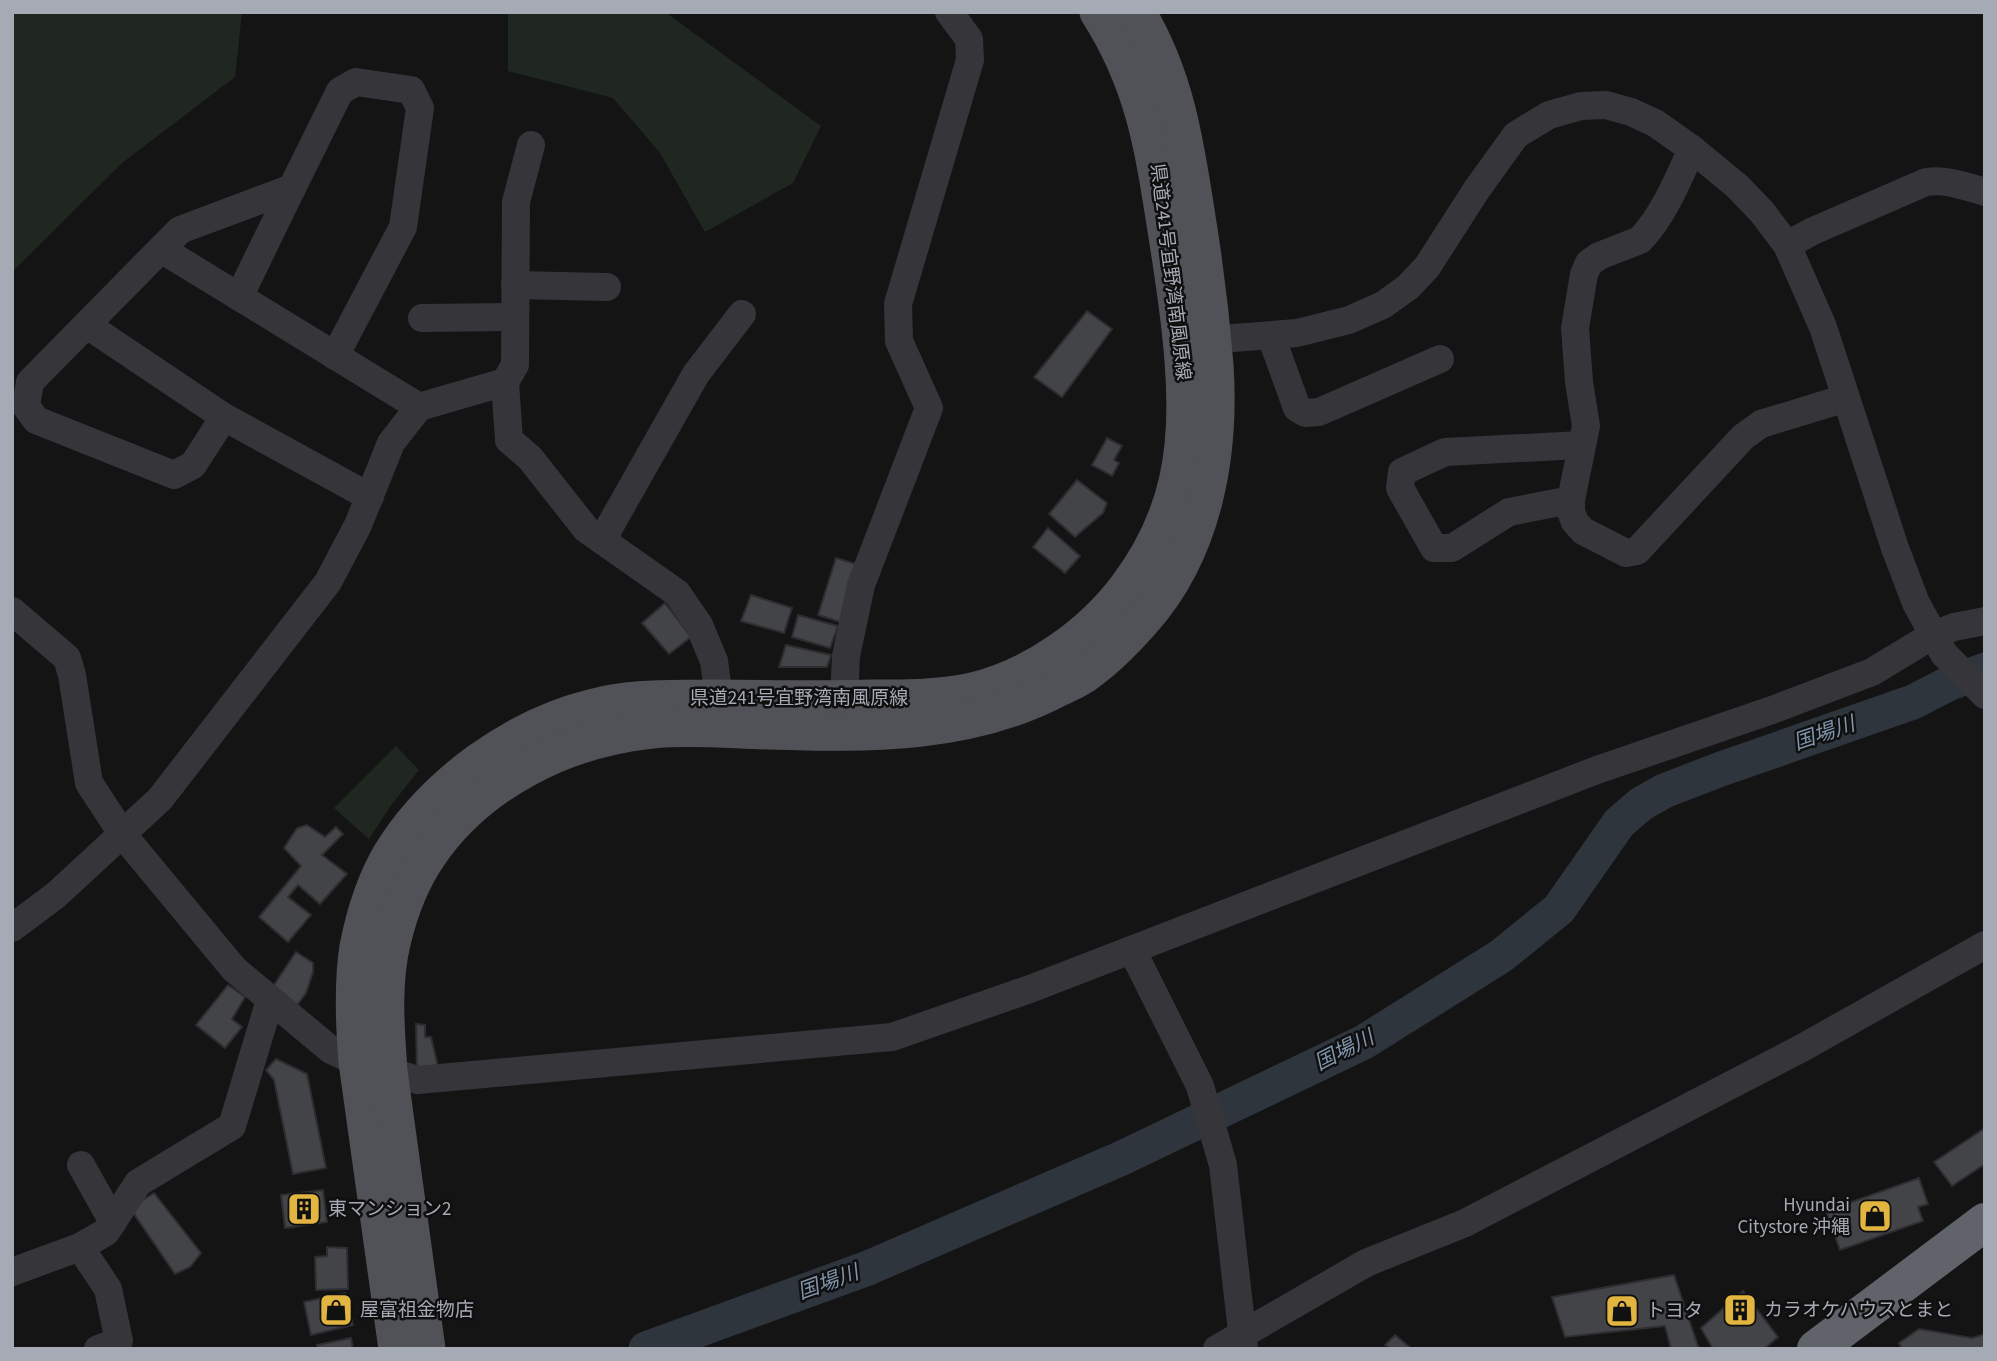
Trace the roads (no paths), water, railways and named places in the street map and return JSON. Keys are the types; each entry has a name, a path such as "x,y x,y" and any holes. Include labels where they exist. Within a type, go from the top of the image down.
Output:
{"highway":[{"path":"1816,1349 1985,1222"}],"main road":[{"name":"県道241号宜野湾南風原線","path":"397,1349 373,1067 385,1025 386,983 392,943 406,897 427,857 456,820 524,770 584,742 653,730 854,733 923,729 984,718 1031,703 1086,674 1130,634 1156,605 1181,564 1201,513 1214,456 1216,392 1197,340 1140,97 1126,61 1098,12"},
{"name":"県道241号宜野湾南風原線","path":"427,1349 373,1067 354,1026 358,948 371,899 391,855 416,820 450,785 492,751 541,725 594,706 649,699 916,698 972,691 1024,673 1071,642 1110,610 1146,562 1167,516 1180,476 1185,436 1185,382 1208,284 1178,108 1168,74 1137,12"}],"street":[{"path":"844,699 846,656 861,585 929,408 899,341 898,304 970,61 969,39 949,12"},
{"path":"239,298 340,91 356,82 411,90 420,108 403,227 335,356"},
{"path":"1197,340 1297,333 1349,320 1383,305 1408,287 1427,267 1476,189 1516,135 1549,115 1581,106 1606,105 1631,112 1655,123 1737,186 1762,212 1787,245 1823,327 1895,548 1916,603 1938,644 1985,695"},
{"path":"531,145 516,202 515,365 505,382 509,440 530,458 586,529 677,593 699,625 709,649 716,671 719,698"},
{"path":"1692,149 1663,208 1645,235 1640,240 1599,256 1589,263 1584,274 1574,328 1578,382 1586,426 1571,500 1575,522 1583,531 1626,553 1637,551 1743,437 1761,424 1846,398"},
{"path":"1787,245 1926,181 1951,182 1985,192"},
{"path":"224,417 193,465 174,475 36,420 26,406 30,382 180,230 292,188"},
{"path":"161,249 419,407"},
{"path":"515,285 607,287"},
{"path":"602,540 696,374 742,314"},
{"path":"422,318 515,317"},
{"path":"87,325 224,417 370,497"},
{"path":"1271,336 1297,408 1305,413 1319,412 1440,359"},
{"path":"12,928 55,895 160,799 328,582 370,497 391,443 419,407 505,382"},
{"path":"1571,500 1509,512 1452,548 1434,548 1400,488 1402,472 1445,452 1581,445"},
{"path":"12,611 67,658 89,783 123,835 234,969 331,1050 373,1067 418,1080 892,1037 1030,989 1597,770 1872,672 1938,644 1954,627 1985,621"},
{"path":"1217,1349 1244,1342 1366,1263 1465,1223 1802,1048 1985,945"},
{"path":"1132,950 1200,1086 1223,1165 1244,1342"},
{"path":"12,1272 80,1247 106,1232 138,1184 232,1126 270,1000"},
{"path":"81,1164 113,1222"},
{"path":"80,1247 108,1289 119,1341 98,1349"}],"waterway":[{"name":"国場川","path":"646,1349 868,1268 1122,1158 1364,1042 1501,956 1559,909 1619,823 1641,804 1664,791 1913,702 1948,684 1985,670"}],"place":[{"name":"東マンション2","path":"304,1209"},
{"name":"Hyundai Citystore 沖縄","path":"1875,1216"},
{"name":"屋富祖金物店","path":"336,1310"},
{"name":"カラオケハウスとまと","path":"1740,1310"},
{"name":"トヨタ","path":"1622,1311"}]}
